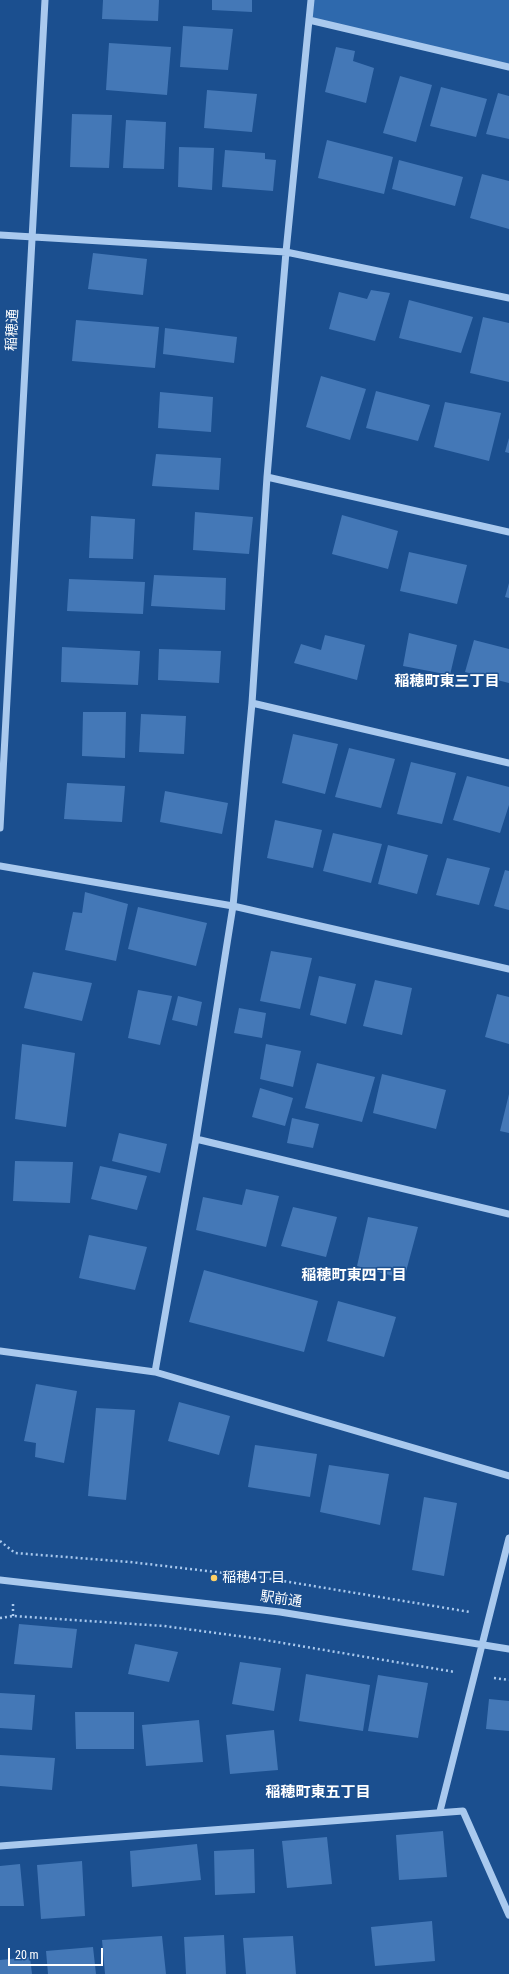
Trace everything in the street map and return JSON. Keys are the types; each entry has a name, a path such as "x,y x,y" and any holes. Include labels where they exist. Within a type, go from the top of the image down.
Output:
{"street":[{"name":"稲穂通","path":"0,828 45,0"},
{"path":"155,1372 196,1139 232,906 252,703 267,477 286,252 311,0"},
{"path":"309,20 509,67"},
{"path":"0,235 286,252 509,298"},
{"path":"267,477 509,532"},
{"path":"252,703 509,763"},
{"path":"0,866 232,906 509,969"},
{"path":"196,1139 509,1214"},
{"path":"0,1351 155,1372 509,1476"},
{"path":"440,1811 509,1538"},
{"name":"駅前通","path":"0,1580 14,1580 280,1612 509,1649"},
{"path":"0,1846 440,1811 463,1811 509,1915"}],"path":[{"path":"0,1541 16,1553 130,1562 259,1577 490,1615"},
{"path":"0,1618 13,1616 164,1626 253,1638 509,1680"}],"shaded area":[{"path":"311,0 509,0 509,67 309,20"}],"building":[{"path":"103,0 159,0 158,21 102,19"},
{"path":"212,0 252,0 252,12 212,10"},
{"path":"183,26 233,29 228,70 180,67"},
{"path":"109,43 171,47 167,95 106,90"},
{"path":"336,47 355,51 353,61 374,68 366,103 325,92"},
{"path":"400,76 432,85 416,142 383,133"},
{"path":"441,87 487,99 476,137 430,126"},
{"path":"207,90 257,94 252,132 204,128"},
{"path":"498,93 509,96 509,139 486,134"},
{"path":"72,114 112,115 109,168 70,167"},
{"path":"126,120 166,122 164,169 123,168"},
{"path":"327,140 393,157 384,194 318,178"},
{"path":"179,147 214,148 212,190 178,187"},
{"path":"225,150 265,153 265,159 276,160 273,191 222,187"},
{"path":"399,160 463,177 455,206 392,189"},
{"path":"482,174 509,181 509,229 470,218"},
{"path":"93,253 147,259 143,295 88,289"},
{"path":"371,290 390,293 375,341 329,329 339,292 367,299"},
{"path":"409,300 473,317 461,353 399,338"},
{"path":"483,317 509,323 509,382 470,373"},
{"path":"76,320 159,327 155,368 72,361"},
{"path":"165,328 237,337 234,363 163,354"},
{"path":"321,376 366,389 350,440 306,427"},
{"path":"376,391 430,405 418,441 366,428"},
{"path":"160,392 213,397 211,432 158,428"},
{"path":"445,402 501,413 489,461 434,447"},
{"path":"509,438 509,453 505,452"},
{"path":"156,454 221,458 219,490 152,486"},
{"path":"195,512 253,517 249,554 193,550"},
{"path":"342,515 398,531 388,569 332,554"},
{"path":"91,516 135,519 133,559 89,558"},
{"path":"409,552 467,565 457,604 400,591"},
{"path":"154,575 226,578 225,610 151,606"},
{"path":"69,579 145,582 143,614 67,611"},
{"path":"509,583 509,598 505,597"},
{"path":"409,633 457,645 450,675 403,666"},
{"path":"325,635 365,645 357,680 294,663 301,644 321,650"},
{"path":"474,640 509,649 509,683 465,672"},
{"path":"62,647 140,651 138,685 61,682"},
{"path":"159,649 221,651 219,683 158,680"},
{"path":"83,712 126,712 125,758 82,756"},
{"path":"141,714 186,716 184,754 139,752"},
{"path":"293,734 338,744 325,794 282,783"},
{"path":"349,748 395,759 381,808 335,797"},
{"path":"411,762 456,773 442,824 397,814"},
{"path":"467,776 509,787 509,805 500,833 453,820"},
{"path":"67,783 125,786 122,822 64,819"},
{"path":"165,791 228,803 222,834 160,822"},
{"path":"275,820 322,830 313,868 267,858"},
{"path":"333,833 382,844 371,883 323,871"},
{"path":"388,845 428,855 417,894 378,884"},
{"path":"447,858 490,868 479,905 436,895"},
{"path":"505,870 509,871 509,910 494,906"},
{"path":"85,892 128,904 116,961 65,950 73,912 82,913"},
{"path":"138,907 207,923 196,966 128,949"},
{"path":"271,951 312,958 300,1009 260,1001"},
{"path":"33,972 92,983 82,1021 24,1008"},
{"path":"319,976 356,984 346,1024 310,1015"},
{"path":"375,980 412,988 402,1035 363,1026"},
{"path":"138,990 172,996 160,1045 128,1038"},
{"path":"497,994 509,997 509,1044 485,1037"},
{"path":"178,996 202,1002 197,1026 172,1020"},
{"path":"239,1008 266,1013 262,1038 234,1033"},
{"path":"22,1044 75,1053 66,1127 15,1119"},
{"path":"266,1044 301,1051 293,1087 260,1079"},
{"path":"317,1063 375,1077 362,1122 305,1108"},
{"path":"382,1074 446,1090 436,1129 373,1113"},
{"path":"260,1088 293,1098 285,1126 252,1117"},
{"path":"509,1094 509,1133 500,1131"},
{"path":"292,1118 319,1124 313,1148 287,1143"},
{"path":"119,1133 167,1144 160,1173 112,1161"},
{"path":"15,1161 73,1162 70,1203 13,1201"},
{"path":"100,1166 147,1176 137,1210 91,1199"},
{"path":"246,1189 279,1196 266,1247 196,1230 203,1197 242,1205"},
{"path":"293,1207 337,1217 326,1257 281,1246"},
{"path":"368,1217 418,1227 404,1279 357,1266"},
{"path":"89,1235 147,1247 135,1290 79,1278"},
{"path":"204,1270 318,1301 304,1352 189,1322"},
{"path":"338,1301 396,1317 384,1357 327,1341"},
{"path":"36,1384 77,1391 64,1463 35,1457 36,1443 24,1441"},
{"path":"179,1402 230,1416 219,1455 168,1441"},
{"path":"96,1408 135,1410 126,1500 88,1496"},
{"path":"255,1445 317,1454 310,1497 248,1487"},
{"path":"329,1465 389,1474 380,1525 320,1512"},
{"path":"424,1497 457,1503 444,1576 412,1570"},
{"path":"19,1624 77,1629 72,1668 14,1664"},
{"path":"135,1644 178,1652 169,1682 128,1674"},
{"path":"240,1662 281,1668 274,1711 232,1704"},
{"path":"306,1674 370,1685 363,1731 299,1721"},
{"path":"378,1675 428,1683 418,1738 368,1731"},
{"path":"0,1693 35,1695 32,1730 0,1728"},
{"path":"489,1699 509,1701 509,1731 486,1729"},
{"path":"75,1712 134,1712 134,1749 76,1749"},
{"path":"199,1720 203,1762 146,1766 142,1725"},
{"path":"274,1730 278,1770 230,1774 226,1735"},
{"path":"0,1755 55,1758 52,1790 0,1786"},
{"path":"443,1831 447,1877 399,1880 396,1835"},
{"path":"327,1837 332,1884 287,1888 282,1841"},
{"path":"197,1844 201,1880 132,1887 130,1851"},
{"path":"254,1849 255,1893 215,1895 214,1851"},
{"path":"82,1861 85,1916 41,1919 37,1865"},
{"path":"20,1864 24,1906 0,1906 0,1866"},
{"path":"432,1921 435,1961 375,1966 371,1927"},
{"path":"224,1935 226,1974 186,1974 184,1937"},
{"path":"162,1936 166,1974 105,1974 102,1940"},
{"path":"293,1936 296,1974 246,1974 243,1938"},
{"path":"93,1947 96,1974 48,1974 46,1951"},
{"path":"30,1957 32,1974 0,1974 0,1960"}],"place":[{"name":"稲穂4丁目","path":"214,1578"}],"district":[{"name":"稲穂町東三丁目","path":"447,682"},
{"name":"稲穂町東四丁目","path":"354,1276"},
{"name":"稲穂町東五丁目","path":"318,1793"}]}
